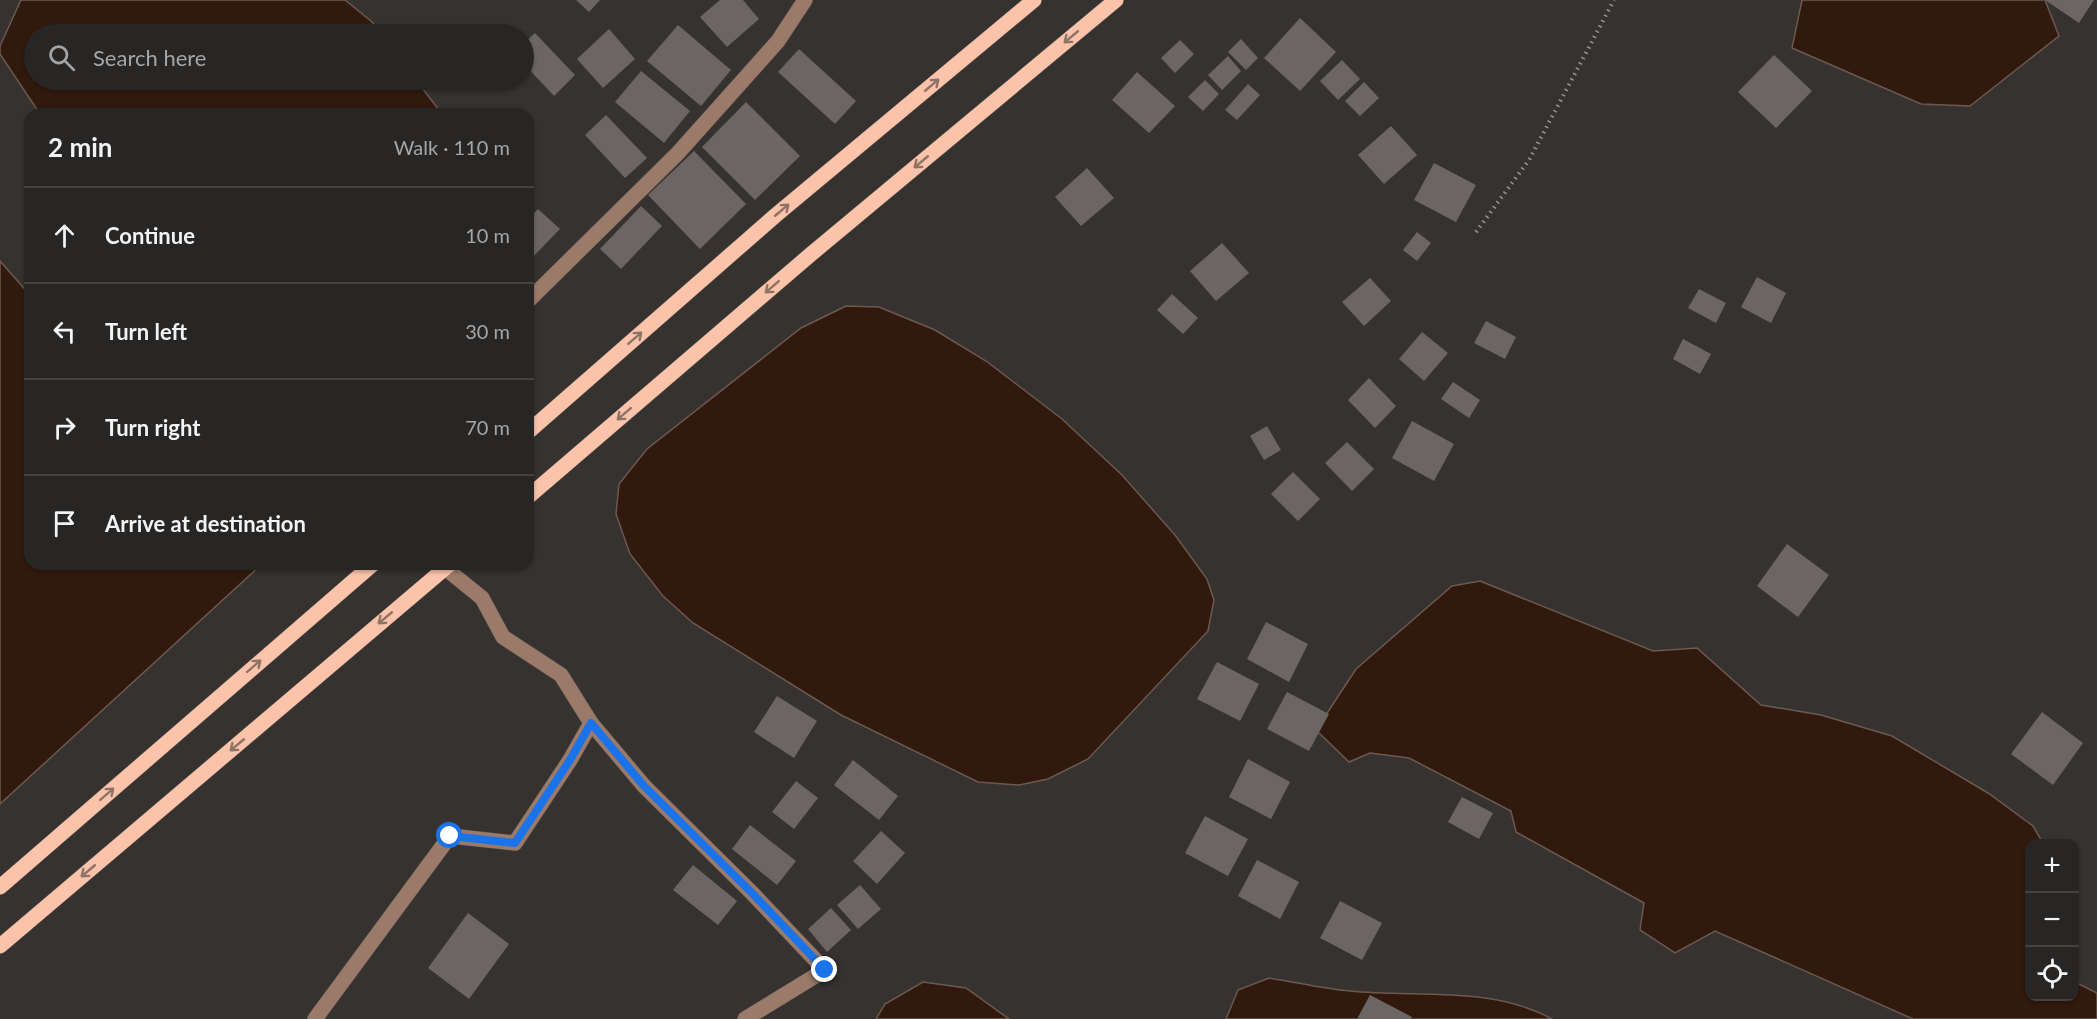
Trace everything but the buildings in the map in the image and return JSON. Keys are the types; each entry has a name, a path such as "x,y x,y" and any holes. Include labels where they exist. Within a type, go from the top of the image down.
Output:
{"main road":[{"path":"534,427 776,215 1034,0"},
{"path":"534,492 810,255 1116,0"},
{"path":"0,887 366,570"},
{"path":"0,946 443,570"}],"street":[{"path":"534,295 678,153 778,41 805,0"},
{"path":"452,570 482,598 503,638 561,675 591,723 644,786 752,893 825,970 745,1019"},
{"path":"315,1019 450,836 515,843 570,760 591,723"}],"path":[{"path":"1476,232 1529,160 1614,0"}],"shaded area":[{"path":"21,0 345,0 374,24 24,24 24,90 0,54 0,46"},
{"path":"1802,0 2045,0 2059,36 1970,106 1921,104 1792,48"},
{"path":"24,90 424,90 437,108 36,108"},
{"path":"0,261 24,288 24,570 255,570 0,804"},
{"path":"846,306 879,307 935,330 986,361 1062,419 1122,475 1175,535 1207,579 1214,600 1208,631 1088,759 1048,779 1019,785 978,782 841,715 693,623 663,596 630,554 616,514 619,484 647,449 801,328"},
{"path":"1480,581 1653,651 1697,648 1761,705 1821,715 1892,736 1988,793 2033,826 2041,839 2025,839 2025,1001 2079,1001 2079,984 2097,993 2097,1019 1913,1019 1715,931 1675,953 1640,930 1644,903 1516,832 1511,811 1409,758 1370,753 1349,762 1316,730 1356,669 1452,586"},
{"path":"1269,978 1350,991 1479,997 1528,1008 1552,1019 1226,1019 1238,990"},
{"path":"923,982 966,988 1009,1019 876,1019 885,1004"}],"route":[{"path":"450,836 515,843 570,760 591,723 644,786 752,893 825,970"}]}
